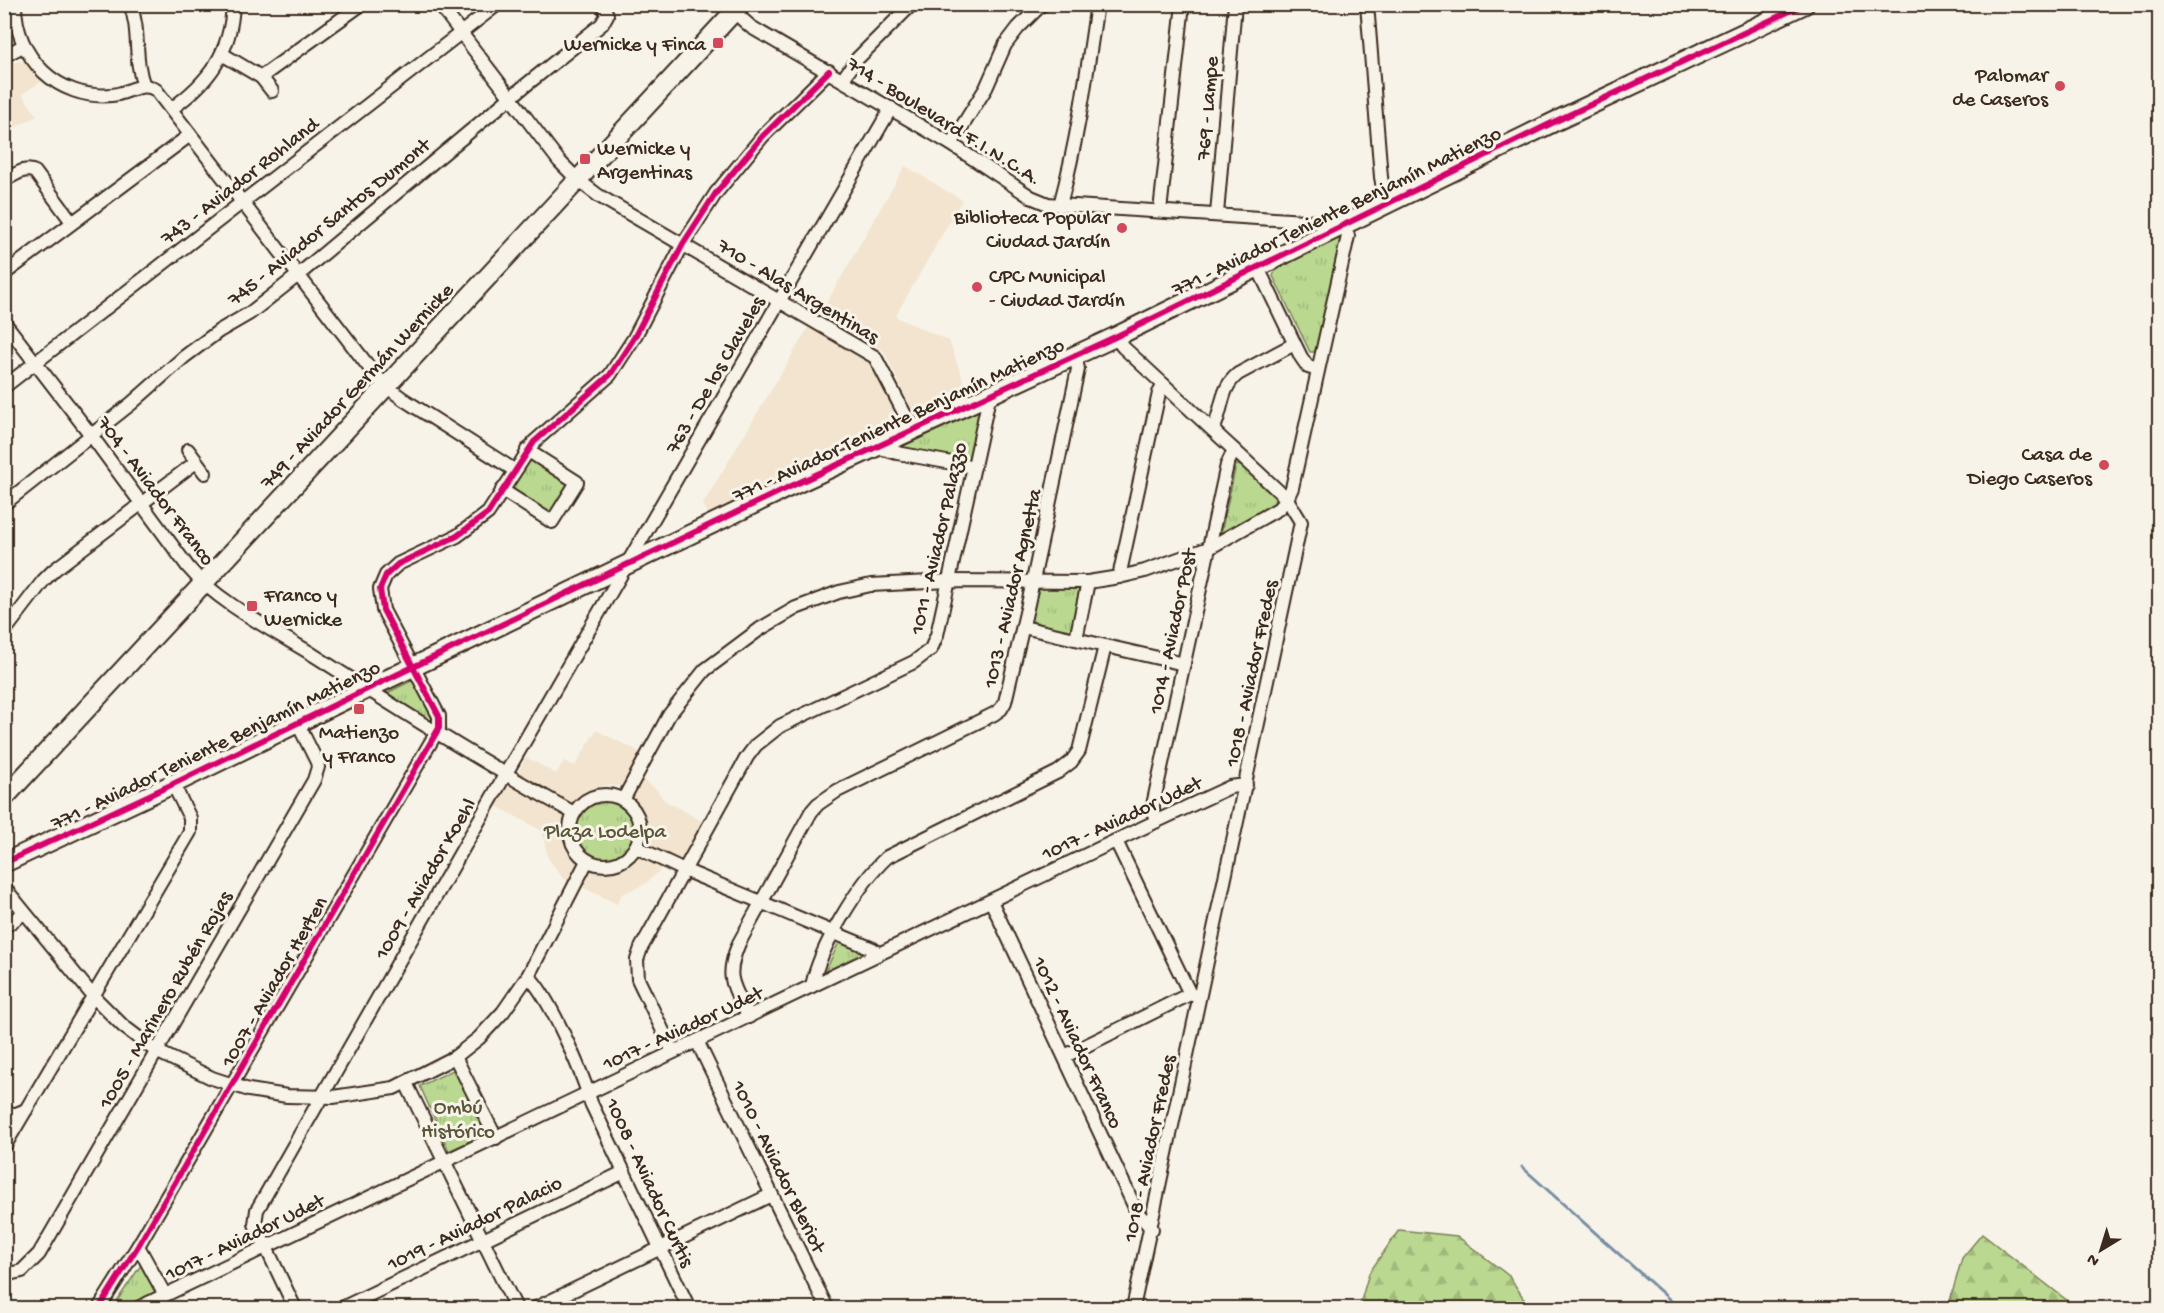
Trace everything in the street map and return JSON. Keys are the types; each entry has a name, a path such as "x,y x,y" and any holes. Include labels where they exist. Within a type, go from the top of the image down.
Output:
{"street":[{"path":"15,4 17,28 23,46 41,70 58,83 84,94 115,95 144,86 151,86 156,90 297,276 386,386 514,470"},
{"path":"130,4 136,24 137,63 144,86"},
{"path":"171,109 198,89 222,54 231,29 233,4"},
{"path":"261,77 362,4"},
{"name":"710 - Alas Argentinas","path":"439,4 559,161 578,180 599,196 875,357 913,430"},
{"name":"743 - Aviador Rohland","path":"4,387 498,4"},
{"path":"843,79 857,59 912,4"},
{"path":"951,144 986,88 1005,45 1042,4"},
{"path":"1060,205 1080,121 1097,4"},
{"path":"1160,211 1183,4"},
{"name":"769 - Lampe","path":"1216,214 1235,4"},
{"path":"1367,4 1381,177 1386,204"},
{"name":"771 - Aviador Teniente Benjamín Matienzo","path":"4,863 626,565 990,393 1115,337 1556,121 1805,4"},
{"name":"745 - Aviador Santos Dumont","path":"4,504 132,403 184,357 219,331 250,313 297,276 602,24 607,15 604,5"},
{"name":"714 - Boulevard F.I.N.C.A.","path":"733,7 751,27 843,79 951,144 1031,196 1048,204 1216,214 1334,223 1344,226"},
{"name":"749 - Aviador Germán Wernicke","path":"4,798 578,180 733,7"},
{"path":"4,56 23,46"},
{"path":"222,54 261,77 272,91"},
{"path":"437,732 440,723 439,716 383,610 380,589 386,575 398,564 457,536 488,513 527,450 540,436 597,388 617,366 684,244 710,201 733,170 763,136 829,71"},
{"name":"763 - De los Claveles","path":"626,565 891,108"},
{"path":"4,274 190,135"},
{"path":"4,180 25,170 35,171 72,222"},
{"path":"623,800 669,715 696,680 725,653 759,628 796,608 857,587 891,583 1088,582 1145,571 1209,548 1278,509 1287,499 1292,488 1348,236 1344,226"},
{"path":"1258,268 1294,344 1308,367 1318,370"},
{"name":"704 - Aviador Franco","path":"4,322 188,567 203,583 247,614 367,689"},
{"path":"1115,337 1287,499"},
{"path":"1213,430 1219,417 1227,385 1231,380 1294,344"},
{"name":"1013 - Aviador Agnetta","path":"749,1017 732,983 730,968 739,943 761,902 805,822 818,804 837,791 994,714 1001,709 1008,695 1078,369 1075,355"},
{"path":"1119,576 1159,393 1164,385"},
{"name":"1011 - Aviador Palazzo","path":"673,1052 640,985 636,967 641,948 747,757 761,741 780,726 914,662 928,653 937,635 950,581 990,393"},
{"name":"771 - Aviador Teniente Benjamín Matienzo","path":"877,447 897,453 974,467"},
{"path":"188,450 205,473"},
{"path":"502,490 552,522 577,482 527,450"},
{"name":"1014 - Aviador Post","path":"1157,821 1153,805 1227,465 1234,450"},
{"path":"4,632 54,570 196,462"},
{"name":"1018 - Aviador Fredes","path":"1134,1308 1152,1229 1195,995 1246,785 1300,528 1299,518 1287,499"},
{"name":"1009 - Aviador Koehl","path":"265,1246 255,1224 257,1210 626,565"},
{"path":"1076,639 1088,582"},
{"path":"1023,627 1184,664"},
{"path":"812,987 833,933 857,892 887,857 1058,772 1074,758 1084,736 1105,646"},
{"path":"367,689 505,775 574,813"},
{"name":"1005 - Marinero Rubén Rojas","path":"4,1275 22,1271 39,1254 317,772 317,762 298,724"},
{"name":"1007 - Aviador Herten","path":"99,1308 138,1246 437,732"},
{"path":"4,1148 190,832 189,819 173,784"},
{"name":"1017 - Aviador Udet","path":"144,1307 265,1246 496,1138 1157,821 1230,787 1246,785"},
{"path":"600,795 611,795 623,800 637,815 640,826 636,847 620,862 598,865 587,861 573,845 570,834 570,824 574,813 580,804 600,795"},
{"path":"1065,1056 1195,995 1116,841"},
{"path":"636,847 684,870 873,949 879,954"},
{"path":"4,888 93,996 123,1026 156,1051 231,1085 266,1094 321,1098 394,1088 470,1047 494,1023 528,976 587,861"},
{"name":"1012 - Aviador Franco","path":"991,901 1137,1212 1152,1229"},
{"path":"4,927 24,913"},
{"name":"1008 - Aviador Curtis","path":"528,976 541,990 589,1093 591,1103 689,1308"},
{"name":"1010 - Aviador Bleriot","path":"697,1041 827,1308"},
{"path":"455,1057 496,1138"},
{"path":"406,1083 516,1308"},
{"path":"4,1114 16,1114 26,1110"},
{"name":"1019 - Aviador Palacio","path":"342,1308 624,1172"},
{"path":"536,1308 771,1195"},
{"path":"138,1246 165,1295"},
{"path":"265,1246 295,1308"}],"shaded area":[{"path":"20,61 27,63 46,79 22,94 37,116 5,132 4,65"},
{"path":"905,166 962,200 896,315 898,318 949,341 966,388 914,414 884,351 820,314"},
{"path":"810,325 876,365 905,423 710,517 703,504"},
{"path":"596,730 644,754 624,787 608,785 598,787 586,794 574,806 517,775 526,757 556,774 564,761 575,766"},
{"path":"641,778 655,788 664,800 707,824 684,865 639,843 642,823 631,798"},
{"path":"509,786 564,815 562,832 565,847 580,866 570,884 548,858 542,831 495,805 505,788"},
{"path":"639,855 663,863 659,871 645,884 622,894 617,904 580,886 590,869 597,868 607,871 616,869"}],"green space":[{"path":"1339,238 1343,241 1318,346 1314,352 1310,352 1273,276 1276,269"},
{"path":"980,410 971,461 897,449"},
{"path":"527,450 577,482 552,522 502,490"},
{"path":"1236,465 1243,466 1275,496 1274,503 1226,534 1221,533"},
{"path":"1085,584 1074,636 1029,626 1037,585"},
{"path":"413,680 434,717 434,724 387,693"},
{"name":"Plaza Lodelpa","path":"599,800 611,800 627,808 633,818 635,830 633,842 627,852 611,860 599,860 583,852 575,836 575,824 583,808"},
{"path":"840,940 868,952 822,979"},
{"name":"Ombú Histórico","path":"457,1068 488,1133 449,1151 420,1086"},
{"path":"1399,1230 1457,1236 1509,1276 1530,1308 1359,1308 1369,1273"},
{"path":"1982,1234 2078,1308 1948,1308 1962,1258"},
{"path":"141,1265 162,1294 132,1308 112,1308"}],"waterway":[{"path":"1522,1167 1679,1308"}],"cycle path":[{"path":"4,863 785,489 1115,337 1556,121 1805,4"},
{"path":"99,1308 138,1246 439,728 439,716 383,610 380,589 386,575 398,564 457,536 488,513 534,442 610,375 634,338 683,244 716,193 763,136 829,71"}],"place":[{"name":"Wernicke y Finca","path":"718,43"},
{"name":"Palomar de Caseros","path":"2060,86"},
{"name":"Wernicke y Argentinas","path":"585,159"},
{"name":"Biblioteca Popular Ciudad Jardín","path":"1122,228"},
{"name":"CPC Municipal - Ciudad Jardín","path":"977,287"},
{"name":"Casa de Diego Caseros","path":"2104,465"},
{"name":"Franco y Wernicke","path":"252,606"},
{"name":"Matienzo y Franco","path":"359,709"}]}
